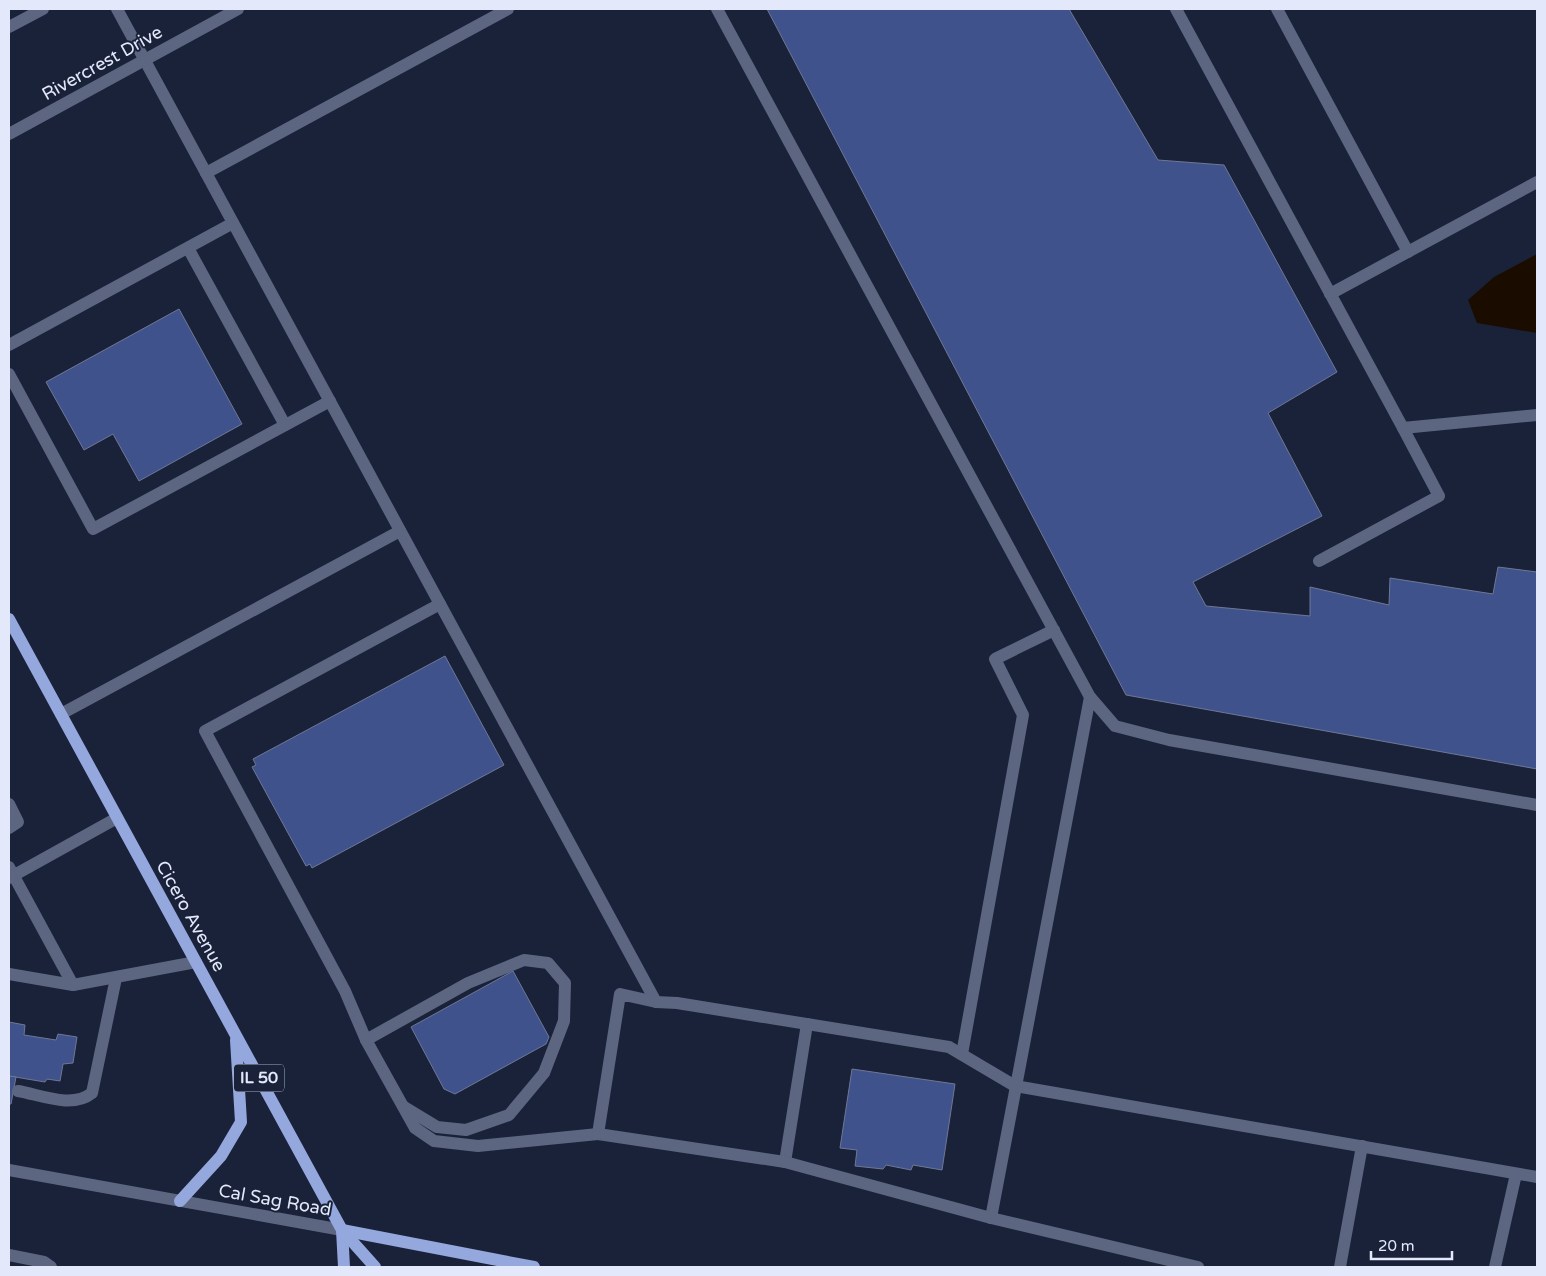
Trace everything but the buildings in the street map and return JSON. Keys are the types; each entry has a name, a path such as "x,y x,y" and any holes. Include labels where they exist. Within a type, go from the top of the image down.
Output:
{"main road":[{"name":"Cicero Avenue","path":"9,619 342,1230 376,1267"},
{"path":"180,1201 221,1156 241,1122 236,1035"},
{"name":"Cicero Avenue","path":"342,1230 344,1267"},
{"name":"Cal Sag Road","path":"342,1230 534,1267"}],"street":[{"path":"9,27 43,9"},
{"path":"117,9 656,1002"},
{"name":"Rivercrest Drive","path":"9,134 238,9"},
{"path":"206,173 508,9"},
{"path":"717,9 1090,697 1115,726 1169,740 1537,805"},
{"path":"1176,9 1439,496 1319,561"},
{"path":"1277,9 1408,252"},
{"path":"1330,294 1537,182"},
{"path":"9,345 233,223"},
{"path":"188,248 285,425"},
{"path":"9,374 93,529 330,401"},
{"path":"1403,428 1527,414 1537,415"},
{"path":"61,714 400,531"},
{"path":"440,604 204,731 345,991 366,1040 415,1128 434,1141 478,1146 598,1134 785,1162 992,1218 1198,1267"},
{"path":"962,1054 1023,715 995,659 1054,630"},
{"path":"992,1218 1015,1086 1090,697"},
{"path":"9,804 18,822 9,828"},
{"path":"73,985 10,873 117,818"},
{"path":"366,1040 468,983 524,960 548,963 565,982 564,1021 544,1073 508,1115 466,1130 437,1127 402,1106"},
{"path":"9,974 73,985 196,962"},
{"path":"18,1091 74,1101 84,1099 92,1093 116,978"},
{"path":"598,1134 620,994 656,1002 677,1003 949,1047 1015,1086 1537,1177"},
{"path":"785,1162 808,1024"},
{"path":"1340,1267 1362,1146"},
{"name":"Cal Sag Road","path":"9,1170 342,1230"},
{"path":"1495,1267 1516,1174"},
{"path":"9,1256 44,1262 51,1267"}],"shaded area":[{"path":"1537,254 1537,333 1477,323 1468,300 1494,277"}]}
